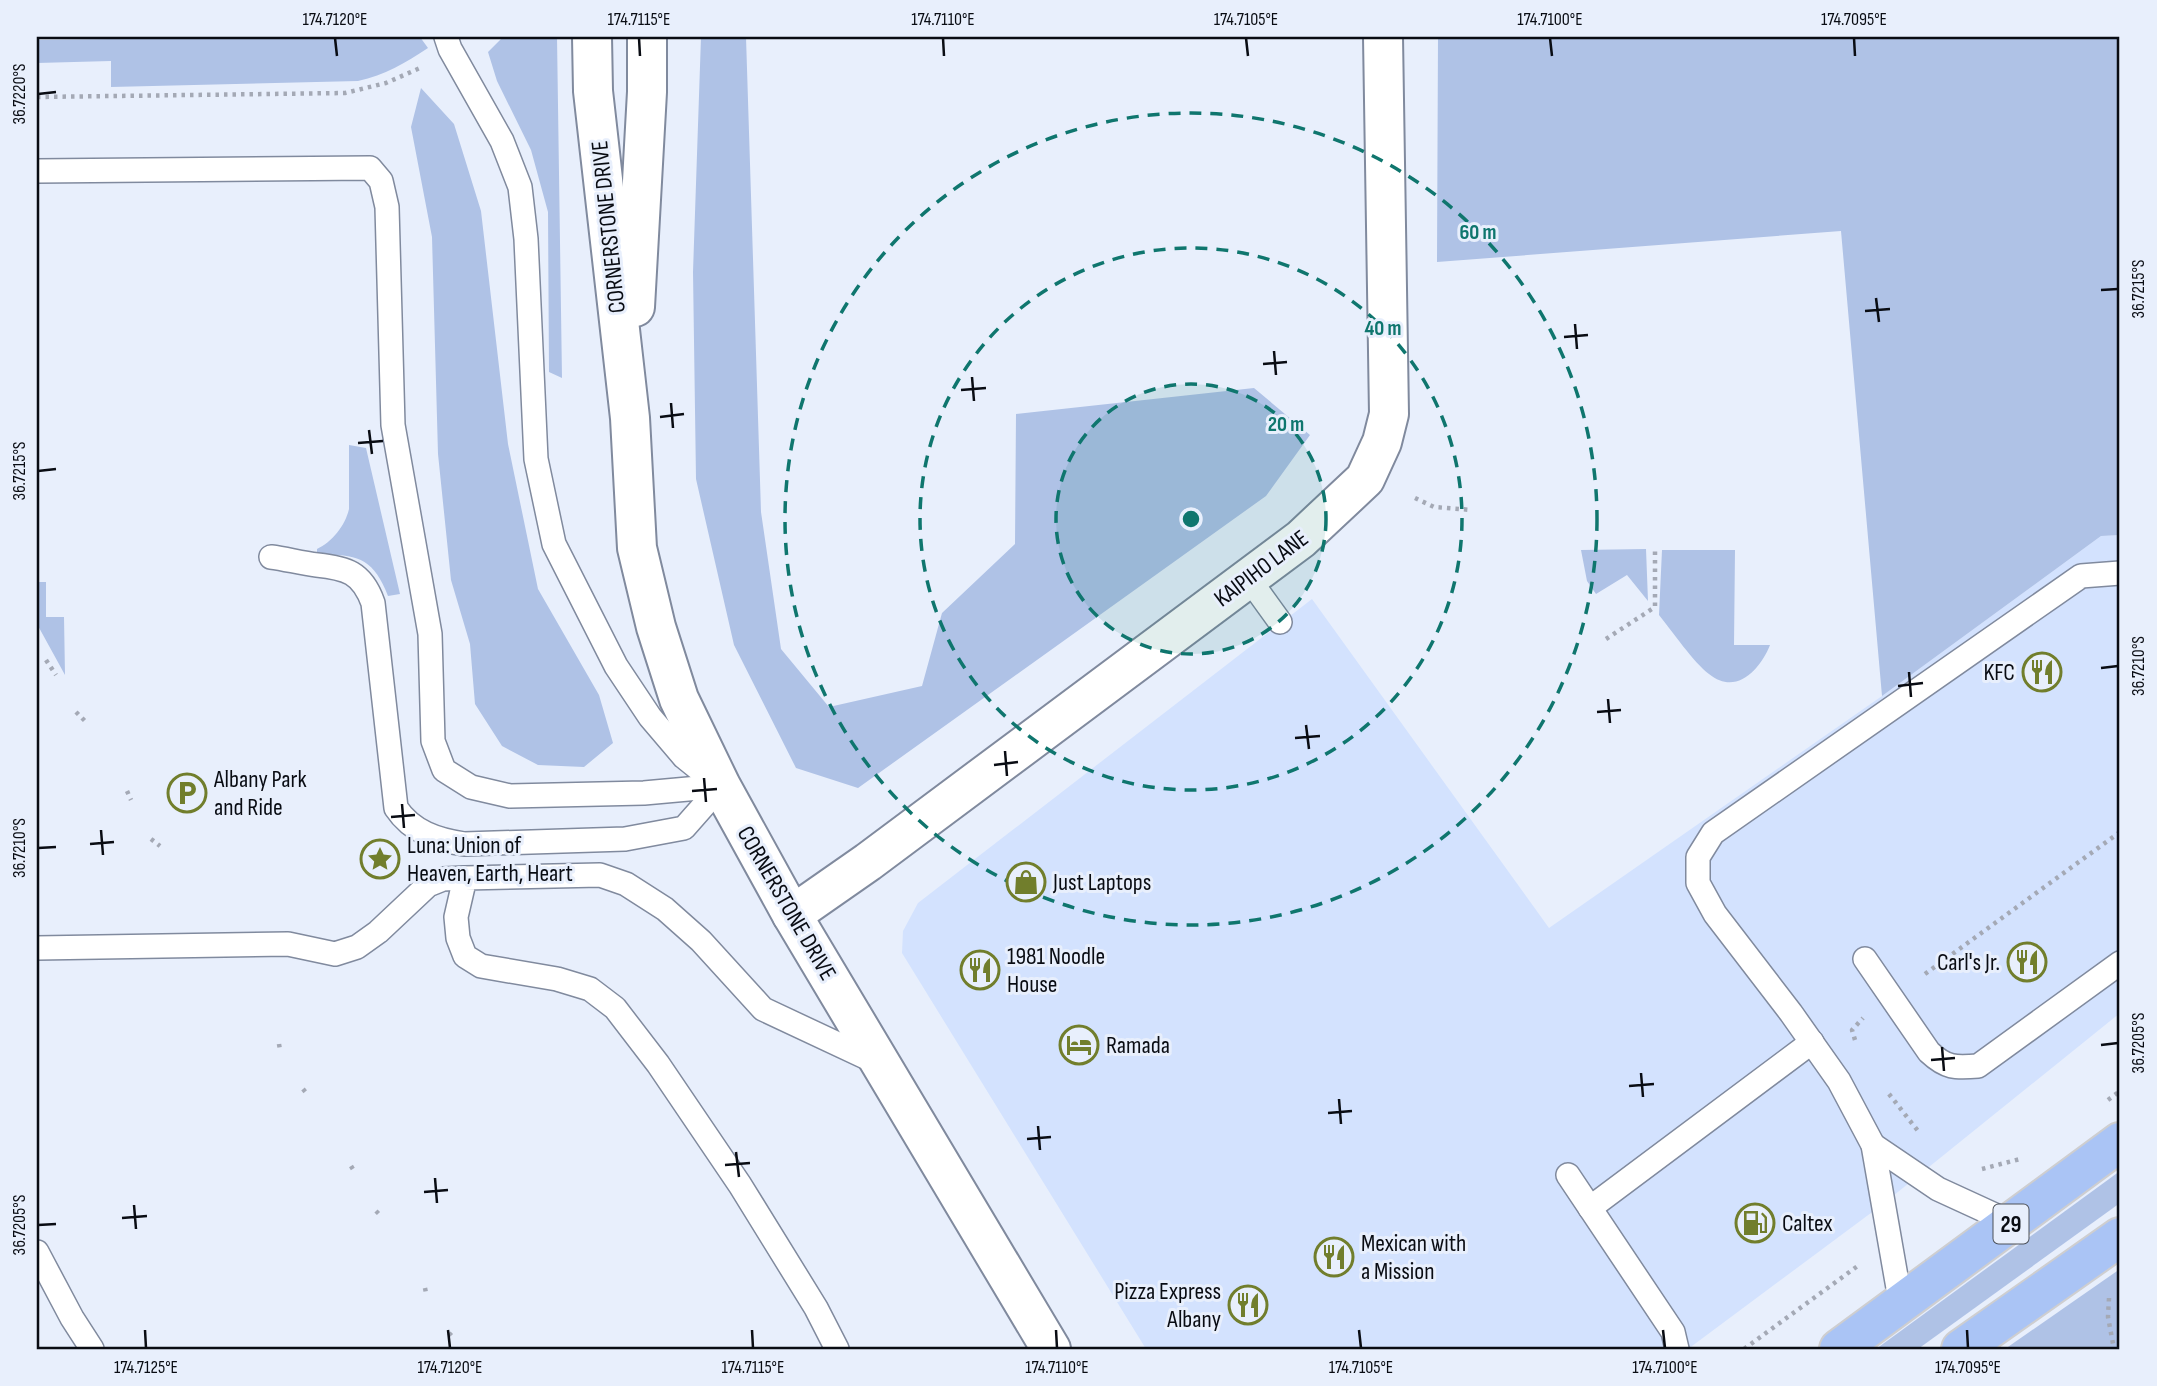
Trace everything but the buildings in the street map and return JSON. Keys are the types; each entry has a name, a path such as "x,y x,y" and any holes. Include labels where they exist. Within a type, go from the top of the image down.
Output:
{"main road":[{"name":"29","path":"1839,1349 2120,1142"},
{"path":"1961,1349 2120,1237"}],"street":[{"name":"CORNERSTONE DRIVE","path":"592,37 593,91 630,418 637,548 656,627 679,699 721,786 792,915 1051,1349"},
{"name":"CORNERSTONE DRIVE","path":"630,418 647,92 647,37"},
{"name":"KAIPIHO LANE","path":"792,915 868,862 1249,579 1301,539 1364,480 1382,442 1389,414 1383,37"}],"lane":[{"path":"448,43 502,141 520,187 526,239 536,459 554,544 616,666 650,717 684,757 721,786"},
{"path":"37,171 370,168 381,181 387,206 393,425 430,634 433,741 444,770 471,787 510,796 644,793 721,786"},
{"path":"271,557 346,569 358,577 368,590 373,603 396,808 417,829 446,841 464,844 625,839 684,828 721,786"},
{"path":"1901,1305 1873,1145 1839,1082 1812,1042 1715,914 1698,883 1698,857 1713,833 2081,576 2120,573"},
{"path":"1249,579 1280,622"},
{"path":"37,948 288,944 334,954 357,947 378,932 428,885 443,879 600,875 626,884 665,909 701,941 763,1009 881,1064"},
{"path":"465,878 456,917 458,938 465,957 481,966 557,979 590,989 615,1007 658,1064 740,1185 816,1308 837,1349"},
{"path":"1865,958 1929,1052 1942,1063 1958,1068 1978,1066 2120,963"},
{"path":"1590,1208 1812,1042"},
{"path":"1873,1145 1938,1189 2012,1223"},
{"path":"1567,1175 1673,1332 1677,1349"},
{"path":"37,1252 72,1318 92,1349"}],"path":[{"path":"37,97 345,93 386,83 420,68 448,43"},
{"path":"1415,498 1434,507 1472,510"},
{"path":"1606,639 1654,607 1655,550"},
{"path":"46,660 56,676"},
{"path":"76,712 85,721"},
{"path":"127,791 131,800"},
{"path":"1925,974 2120,832"},
{"path":"151,839 160,846"},
{"path":"1856,1044 1852,1030 1868,1014"},
{"path":"303,1089 308,1095"},
{"path":"1884,1089 1923,1137"},
{"path":"376,1211 382,1217"},
{"path":"2110,1288 2108,1317 2114,1349"},
{"path":"449,1333 454,1338"}],"shaded area":[{"path":"420,37 428,48 394,68 358,81 111,87 111,61 37,63 37,40"},
{"path":"503,37 557,37 562,378 549,372 548,212 531,150 497,81 488,52"},
{"path":"701,37 746,37 761,512 781,649 829,707 922,686 942,613 1015,544 1016,414 1254,388 1310,435 1266,496 858,788 796,768 734,645 696,479 693,272"},
{"path":"1438,37 2120,37 2120,535 2101,536 1882,696 1841,231 1437,262"},
{"path":"421,88 454,124 481,211 508,444 538,589 599,695 613,743 584,767 538,765 502,746 475,704 470,644 451,580 438,454 432,237 411,127"},
{"path":"349,445 366,448 400,594 388,596 376,573 362,561 353,557 317,555 317,549 333,538 341,527 349,509"},
{"path":"2120,535 2120,1013 1883,1204 1688,1349 1146,1349 902,953 903,931 918,903 1312,599 1549,928 1882,696 2101,536"},
{"path":"1646,549 1648,601 1627,575 1596,594 1587,581 1581,550"},
{"path":"1662,550 1735,550 1734,645 1770,645 1760,663 1746,677 1729,682 1709,674 1690,655 1659,615"},
{"path":"37,582 46,582 46,617 64,617 65,675 37,624"},
{"path":"2120,1171 2120,1203 1918,1349 1876,1349"},
{"path":"2120,1269 2120,1349 2005,1349"}],"place":[{"name":"KFC","path":"2042,672"},
{"name":"Albany Park and Ride","path":"187,793"},
{"name":"Luna: Union of Heaven, Earth, Heart","path":"380,859"},
{"name":"Just Laptops","path":"1026,882"},
{"name":"Carl's Jr.","path":"2027,962"},
{"name":"1981 Noodle House","path":"980,970"},
{"name":"Ramada","path":"1079,1045"},
{"name":"Caltex","path":"1755,1223"},
{"name":"Mexican with a Mission","path":"1334,1257"},
{"name":"Pizza Express Albany","path":"1248,1305"}]}
